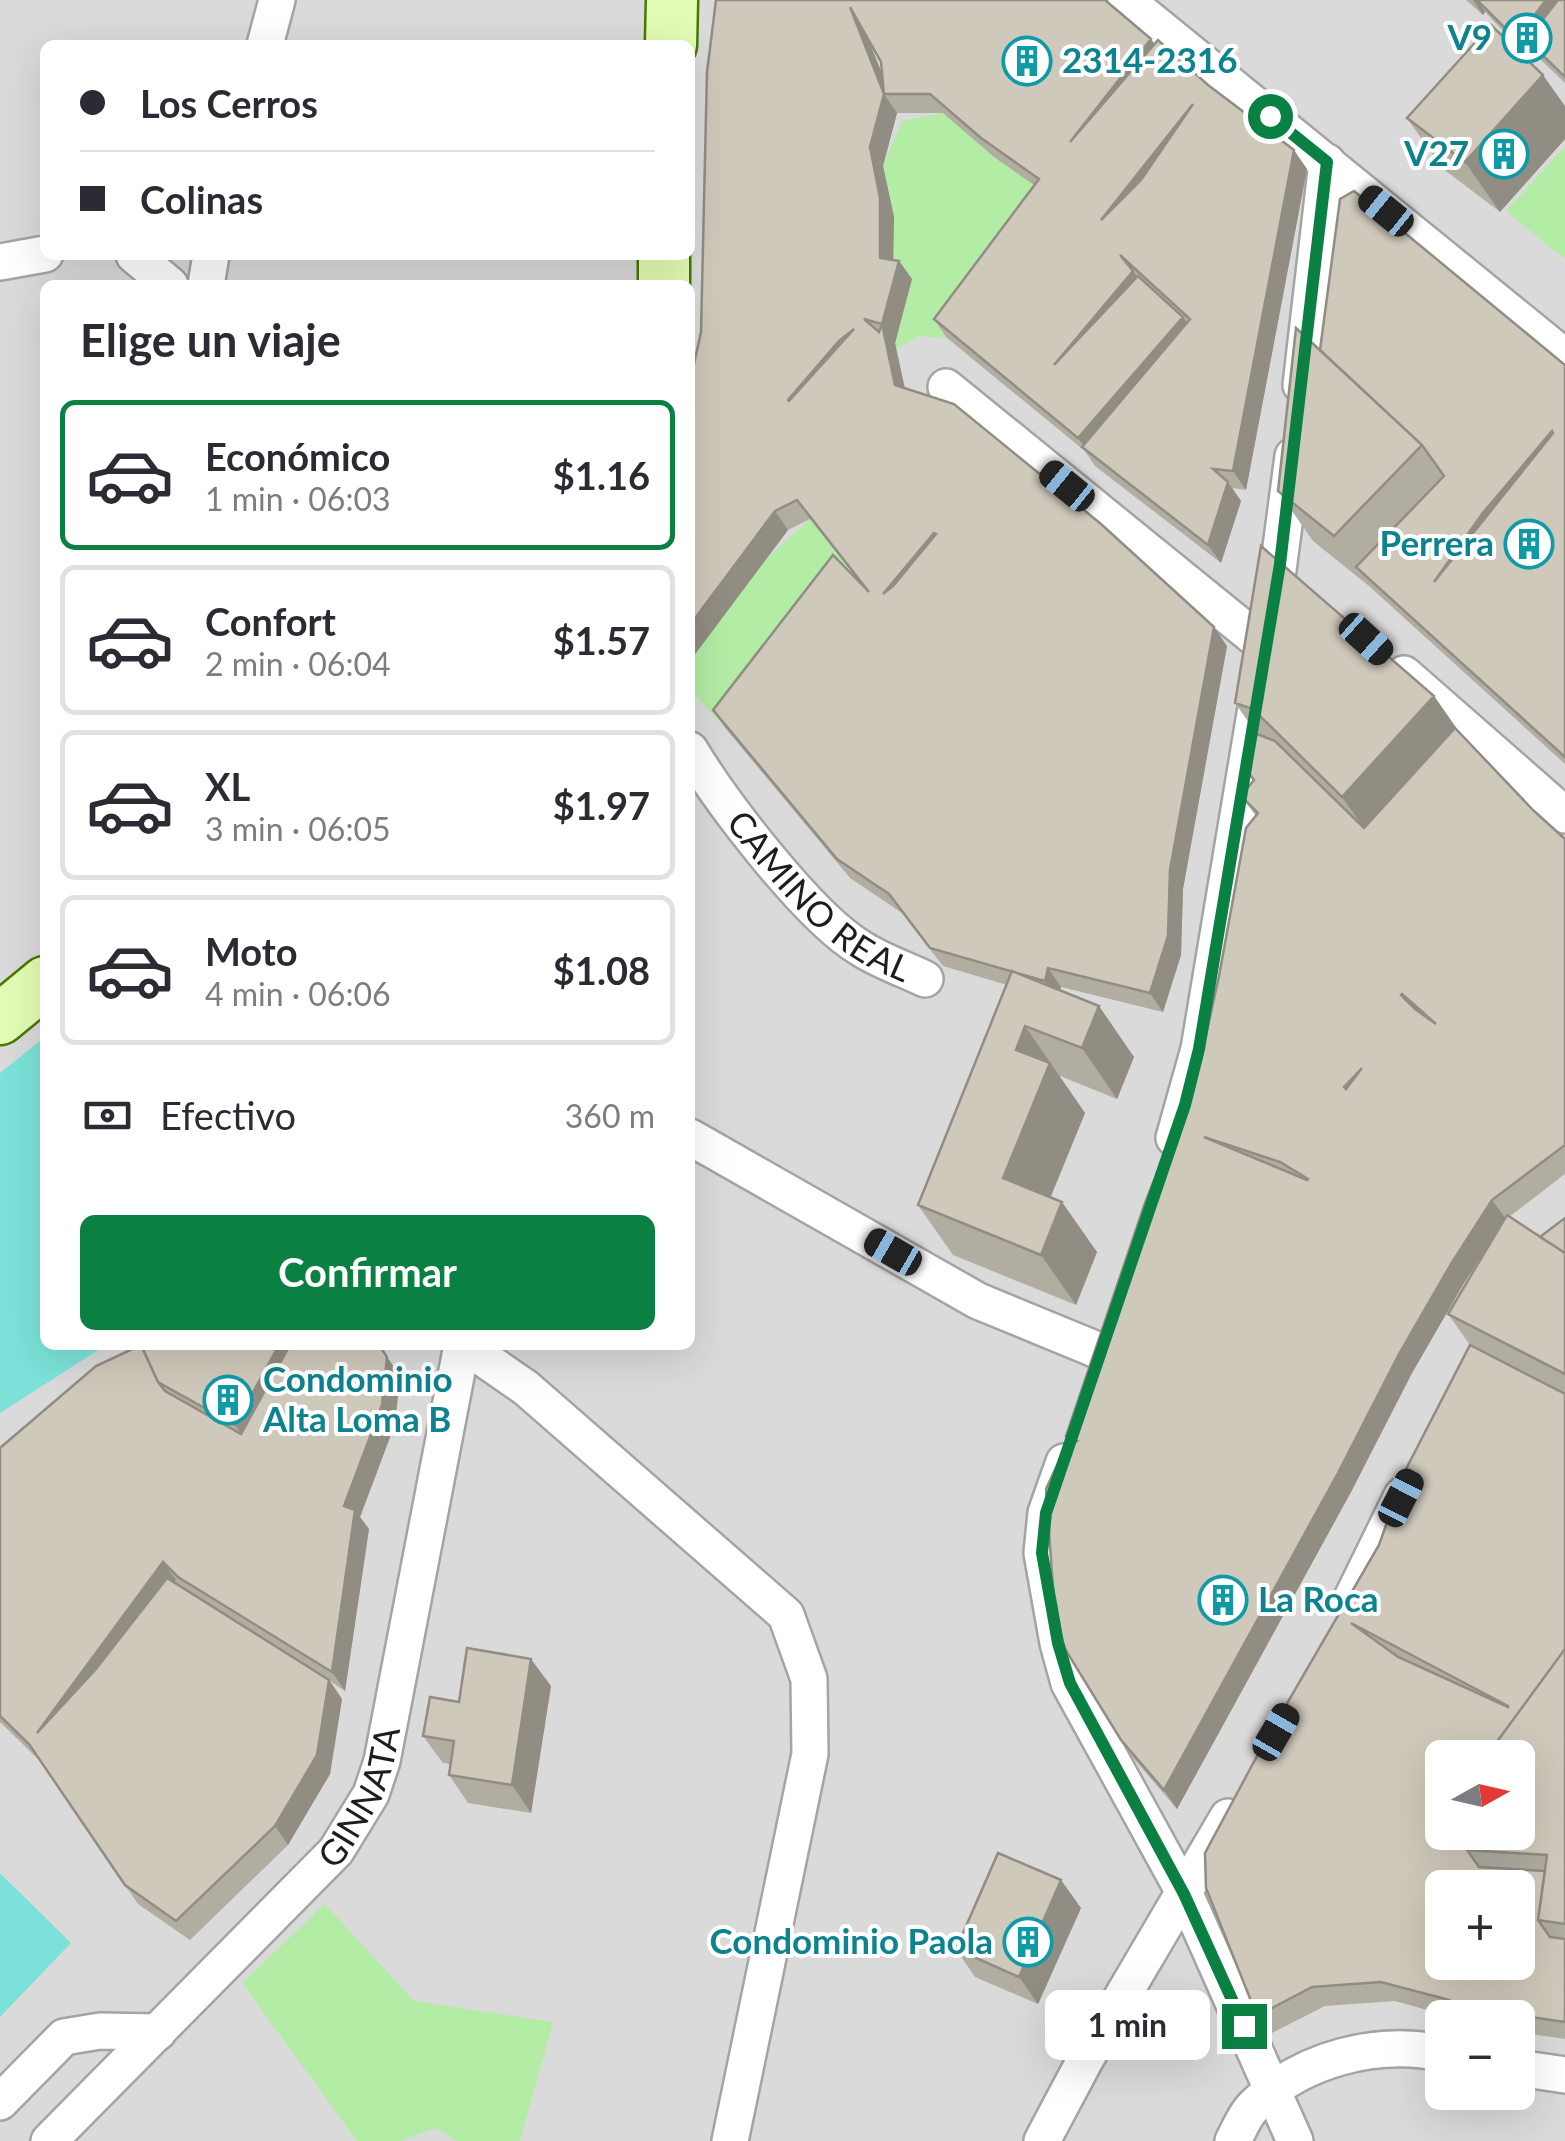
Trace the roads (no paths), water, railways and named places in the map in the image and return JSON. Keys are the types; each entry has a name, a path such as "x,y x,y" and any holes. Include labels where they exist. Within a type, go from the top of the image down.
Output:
{"street":[{"path":"266,40 277,0"},
{"path":"671,40 672,0"},
{"path":"1126,0 1565,357"},
{"path":"1162,1176 1199,1049 1280,564 1327,162"},
{"path":"0,262 40,255"},
{"path":"140,260 164,280"},
{"path":"946,387 1266,648"},
{"path":"1280,564 1308,589"},
{"path":"1380,652 1565,815"},
{"name":"CAMINO REAL","path":"695,757 787,879 832,926 860,948 925,979"},
{"path":"0,1019 40,986"},
{"path":"695,1140 978,1301 1102,1352"},
{"path":"1090,1388 1114,1317"},
{"name":"GINNATA","path":"49,2141 336,1851 371,1794 382,1761 462,1350"},
{"path":"470,1350 526,1388 786,1615 809,1679 810,1754 730,2141"},
{"path":"1077,1424 1046,1513 1042,1553 1058,1643 1070,1683 1184,1894 1295,2141"},
{"path":"1330,1637 1418,1464"},
{"path":"1042,2141 1085,2060 1243,1791"},
{"path":"0,2102 64,2037 100,2031 158,2032"},
{"path":"1234,2141 1254,2106 1323,2062 1349,2054 1402,2047 1425,2050"},
{"path":"1535,2071 1565,2075"}],"place":[{"name":"V9","path":"1527,38"},
{"name":"2314-2316","path":"1027,61"},
{"name":"V27","path":"1504,154"},
{"name":"Perrera","path":"1529,544"},
{"name":"Condominio Alta Loma B","path":"228,1400"},
{"name":"La Roca","path":"1223,1600"},
{"name":"Condominio Paola","path":"1028,1942"}]}
